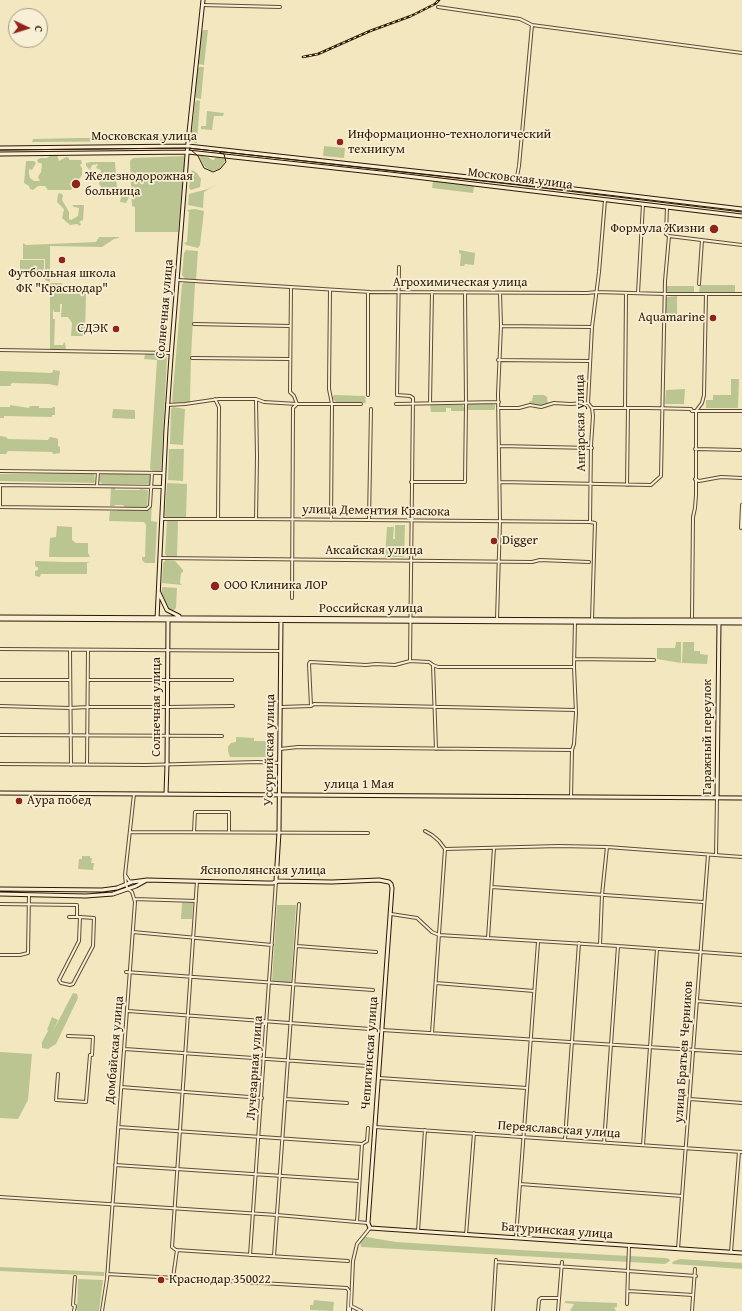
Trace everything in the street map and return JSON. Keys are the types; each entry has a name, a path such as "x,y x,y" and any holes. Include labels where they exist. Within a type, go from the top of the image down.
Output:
{"street":[{"name":"Солнечная улица","path":"157,619 167,405 188,146 203,0"},
{"path":"202,5 280,7"},
{"path":"438,7 520,19 532,25 742,52"},
{"path":"517,189 532,25"},
{"path":"129,146 129,153"},
{"path":"134,146 134,153"},
{"name":"Московская улица","path":"0,148 188,146 518,182 742,209"},
{"name":"Московская улица","path":"0,154 188,152 643,203 742,216"},
{"path":"288,157 290,160 288,163"},
{"path":"296,158 294,160 296,164"},
{"path":"408,176 409,170"},
{"path":"503,187 505,184 504,181"},
{"name":"Ангарская улица","path":"592,620 595,523 590,522 593,416 592,408 588,403 592,327 606,199"},
{"path":"638,293 643,203"},
{"path":"500,482 651,485 662,476 665,294 669,236 666,234 667,206"},
{"path":"669,236 742,245"},
{"path":"699,284 702,240"},
{"path":"399,267 397,395 410,396 413,398 410,520 410,660"},
{"name":"Агрохимическая улица","path":"178,280 291,288 398,293 597,292 742,294"},
{"path":"291,288 290,392 298,404"},
{"path":"330,290 329,389 332,404 331,520"},
{"path":"368,292 368,395"},
{"path":"430,403 432,292"},
{"path":"411,482 465,482 465,292"},
{"path":"497,621 500,521 498,360 501,326 500,293"},
{"path":"625,408 626,293"},
{"path":"692,617 696,411 702,403 704,396 706,294"},
{"path":"194,324 290,326"},
{"path":"501,326 592,327"},
{"path":"0,350 171,353"},
{"path":"192,358 290,359"},
{"path":"498,360 590,361"},
{"path":"167,405 185,404 215,399 256,400 264,402 298,404 361,404"},
{"path":"215,399 219,407 218,519"},
{"path":"256,400 256,519"},
{"path":"396,404 499,402"},
{"path":"499,408 519,408 530,405 541,407 554,403 588,403"},
{"path":"292,598 293,408 298,404"},
{"path":"592,408 742,411"},
{"path":"626,485 628,408"},
{"path":"370,520 371,409"},
{"path":"498,446 592,448"},
{"path":"696,449 740,450"},
{"path":"0,471 164,473"},
{"path":"97,486 98,472"},
{"path":"152,473 151,487 149,508 146,509 0,507 0,485 97,486 151,487 163,487"},
{"path":"695,479 699,480 721,476 742,478"},
{"path":"741,528 742,505"},
{"name":"улица Дементия Красюка","path":"162,519 590,522"},
{"name":"Аксайская улица","path":"160,558 532,562 540,560 588,562"},
{"path":"158,591 162,603 167,610 183,618"},
{"name":"Российская улица","path":"0,618 183,618 281,620"},
{"name":"Российская улица","path":"157,619 168,621 742,620"},
{"name":"Уссурийская улица","path":"276,882 279,832 281,620"},
{"name":"Солнечная улица","path":"166,794 168,621"},
{"path":"571,797 575,710 575,621"},
{"name":"Российская улица","path":"575,621 719,621 742,624"},
{"name":"Гаражный переулок","path":"716,855 718,798 719,621"},
{"path":"0,649 281,651"},
{"path":"70,650 71,765"},
{"path":"87,765 88,650"},
{"path":"574,659 654,660"},
{"path":"311,706 310,662 395,665 410,660 429,662 438,667 574,667"},
{"path":"433,665 436,749"},
{"path":"0,680 70,680"},
{"path":"88,680 232,680"},
{"path":"280,707 311,706 314,704 575,710"},
{"path":"0,706 70,708 233,706"},
{"path":"0,735 222,736"},
{"path":"280,748 572,750"},
{"path":"0,764 167,765 258,762 280,763"},
{"name":"улица 1 Мая","path":"0,793 742,798"},
{"path":"134,794 125,875 128,889 132,892 134,899 196,901"},
{"path":"194,832 194,812 229,812 229,832"},
{"path":"425,831 439,841 445,849 432,1033"},
{"path":"130,832 368,833"},
{"path":"445,849 560,846 607,847 742,857"},
{"path":"600,945 602,896 607,847"},
{"path":"488,938 494,848"},
{"name":"улица Братьев Черников","path":"678,1250 703,902 708,855"},
{"path":"125,875 132,882"},
{"path":"0,894 99,895 118,893 147,880"},
{"name":"Яснополянская улица","path":"0,889 99,890 117,888 132,882 147,880 266,883 386,880 391,884"},
{"path":"197,881 172,1247 177,1250 348,1261"},
{"name":"Лучезарная улица","path":"250,1255 276,882"},
{"name":"Чепигинская улица","path":"368,1223 391,884"},
{"path":"492,887 703,902"},
{"path":"99,890 99,895"},
{"path":"0,955 28,954 29,895"},
{"name":"Домбайская улица","path":"102,1311 107,1274 128,1011 134,899"},
{"path":"0,904 77,905 77,917"},
{"path":"274,1256 299,904"},
{"path":"390,914 417,918 432,932 439,936 579,943 742,955"},
{"path":"69,917 94,918 93,946 73,984 70,986 61,983 59,980 79,941 80,918"},
{"path":"133,932 272,945"},
{"path":"516,1239 538,942"},
{"path":"565,1139 579,943"},
{"path":"296,946 376,952"},
{"path":"604,1143 618,946"},
{"path":"643,1145 657,949"},
{"path":"126,972 374,990"},
{"path":"436,983 534,991"},
{"path":"697,1001 742,1005"},
{"path":"128,1011 370,1029"},
{"path":"382,1030 742,1054"},
{"path":"58,1074 56,1100 86,1102 93,1038 68,1036"},
{"path":"124,1049 367,1066"},
{"path":"379,1078 526,1088"},
{"path":"121,1087 262,1098"},
{"path":"286,1099 347,1103"},
{"path":"690,1099 742,1103"},
{"path":"118,1127 180,1130 362,1144 367,1141 368,1128"},
{"name":"Переяславская улица","path":"375,1127 740,1152"},
{"path":"418,1232 425,1130"},
{"path":"466,1235 474,1133"},
{"path":"357,1222 362,1144"},
{"path":"731,1252 740,1152"},
{"path":"115,1165 359,1181"},
{"path":"520,1184 682,1196"},
{"path":"0,1197 277,1215 368,1223 370,1228 357,1244 353,1261 350,1306 361,1311"},
{"name":"Батуринская улица","path":"370,1228 629,1247 742,1253"},
{"path":"627,1304 629,1247"},
{"path":"173,1278 177,1250"},
{"path":"493,1311 496,1261 695,1276"},
{"path":"558,1311 562,1262"},
{"path":"692,1311 695,1269"},
{"path":"107,1274 348,1289 350,1310"},
{"path":"74,1311 75,1278"},
{"path":"628,1291 693,1295"},
{"path":"538,1311 539,1300 541,1298 559,1298"}],"green space":[{"path":"203,30 208,30 204,65 198,64 201,34"},
{"path":"204,67 201,99 195,97 198,68"},
{"path":"197,100 200,101 197,143 192,142 191,139 195,103"},
{"path":"207,111 224,113 223,116 214,116 212,130 201,129 201,126 206,126"},
{"path":"174,138 173,141 32,142 33,139"},
{"path":"324,146 345,148 344,158 323,156"},
{"path":"51,155 57,155 59,161 66,157 69,158 69,160 81,160 82,163 80,165 82,168 82,175 71,190 48,190 45,186 38,186 33,190 24,183 26,161 34,161 36,163 32,170 29,169 29,173 30,178 34,181 39,181 40,180 38,178 42,165 41,163 38,163 37,160 40,158 47,158"},
{"path":"185,156 178,232 135,232 135,207 132,206 130,161 133,158"},
{"path":"199,156 214,160 215,158 224,157 225,161 219,169 211,171 204,166"},
{"path":"115,162 117,188 120,188 128,194 129,197 126,203 120,202 122,193 117,191 103,193 101,191 102,188 99,184 101,170 96,168 98,164 92,165 90,170 86,166 86,163"},
{"path":"192,170 197,173 201,179 200,187 191,190 189,188"},
{"path":"433,181 474,186 473,193 432,188"},
{"path":"217,184 204,192 203,208 188,205 189,194 208,189"},
{"path":"60,193 63,195 62,200 69,212 69,219 71,220 78,216 79,208 72,205 84,205 83,220 79,222 81,224 80,226 77,224 70,225 62,218 64,209 57,202 58,194"},
{"path":"195,209 204,211 200,245 198,248 186,245 184,243 187,242 189,212 187,210"},
{"path":"99,237 119,238 114,239 102,247 50,246 50,282 45,280 45,259 23,259 23,243 26,245 96,242"},
{"path":"186,250 198,251 196,280 185,279 182,275 184,253"},
{"path":"459,250 475,253 474,265 465,264 464,266 460,266 461,254 459,253"},
{"path":"20,260 44,260 44,275 20,275"},
{"path":"185,282 195,283 190,402 173,403 182,284"},
{"path":"50,283 62,283 62,293 86,294 85,336 71,336 72,323 68,317 61,317 62,304 60,304 60,312 54,312 53,308 53,319 55,319 54,345 63,345 64,342 66,349 50,349"},
{"path":"700,285 735,285 735,292 699,292"},
{"path":"666,286 694,286 694,293 666,292"},
{"path":"677,296 677,314 668,315 665,311 665,299 667,297"},
{"path":"145,354 164,354 167,358 161,470 159,472 150,469 157,360 144,359"},
{"path":"53,370 60,371 58,386 49,384 12,383 10,386 0,386 0,371 52,373"},
{"path":"731,379 739,379 738,408 706,408 706,400 713,400 713,395 731,395"},
{"path":"685,389 684,404 665,404 666,390"},
{"path":"334,395 365,396 366,403 336,402 332,398"},
{"path":"533,395 544,395 547,397 548,405 531,405 529,401 532,401"},
{"path":"467,404 493,404 495,405 495,409 468,410"},
{"path":"10,405 29,408 30,406 39,406 39,408 55,407 55,415 52,415 52,417 4,416 4,418 0,418 0,407 10,407"},
{"path":"430,405 463,405 465,411 451,411 451,408 446,408 446,412 431,412"},
{"path":"173,407 185,409 183,445 170,444 171,409"},
{"path":"113,409 135,410 135,419 112,418"},
{"path":"0,436 8,439 48,440 50,437 56,438 58,439 60,453 53,454 52,452 8,451 6,454 0,454"},
{"path":"169,449 184,449 183,481 168,480"},
{"path":"94,473 94,483 0,481 0,474"},
{"path":"103,473 150,475 150,484 102,484 99,480 100,475"},
{"path":"167,483 187,484 186,518 168,518 165,516"},
{"path":"111,488 115,488 115,490 147,490 146,509 126,508 123,505 110,506"},
{"path":"151,502 151,521 157,522 155,563 145,563 142,560 142,557 145,557 146,525 144,522 109,521 110,511 149,511"},
{"path":"167,521 178,521 177,558 167,557 165,554"},
{"path":"395,525 405,525 404,557 385,557 387,527 394,527 393,539 395,539"},
{"path":"57,526 72,527 72,540 76,543 88,543 88,553 90,557 49,557 50,538 56,537"},
{"path":"166,560 175,561 183,570 181,573 180,583 182,585 162,583 163,563"},
{"path":"35,561 90,562 87,563 87,574 41,574 40,577 35,576 35,571 38,570 38,567 35,565"},
{"path":"163,587 177,588 176,608 173,611 168,608 161,595"},
{"path":"676,642 681,642 681,663 657,659 657,648 675,648"},
{"path":"683,642 694,642 694,651 700,651 700,654 708,655 707,664 682,663"},
{"path":"236,737 254,738 254,741 275,741 274,754 272,757 230,757 228,747 231,743 236,742"},
{"path":"82,856 90,856 90,858 92,858 91,863 94,863 93,870 78,869 79,859 82,859"},
{"path":"182,903 193,903 192,919 181,919"},
{"path":"277,905 296,905 291,983 272,981"},
{"path":"73,993 77,994 78,998 56,1044 48,1049 42,1048 42,1042 49,1031 47,1030 52,1017 58,1020 52,1033"},
{"path":"0,1052 32,1054 28,1100 18,1119 0,1118"},
{"path":"363,1236 396,1242 666,1258 670,1261 665,1264 361,1247 360,1241"},
{"path":"680,1259 742,1263 742,1269 672,1263"},
{"path":"0,1267 104,1272 104,1276 0,1271"},
{"path":"78,1279 103,1280 99,1311 77,1311"},
{"path":"314,1300 334,1302 333,1311 310,1310 310,1305 313,1305"},
{"path":"565,1301 617,1303 617,1307 614,1307 616,1311 570,1311 574,1304 565,1303"}],"tram line":[{"path":"0,150 188,148 742,212"},
{"path":"191,150 198,156 204,168 213,172 220,169 226,162 224,154 219,152"}],"railway":[{"path":"303,57 318,54 370,31 411,16 435,4 439,0"}],"place":[{"name":"Информационно-технологический техникум","path":"340,142"},
{"name":"Железнодорожная больница","path":"76,184"},
{"name":"Формула Жизни","path":"714,229"},
{"name":"Футбольная школа ФК \"Краснодар\"","path":"62,260"},
{"name":"Aquamarine","path":"713,318"},
{"name":"СДЭК","path":"116,329"},
{"name":"Digger","path":"494,541"},
{"name":"ООО Клиника ЛОР","path":"215,586"},
{"name":"Аура побед","path":"19,801"},
{"name":"Краснодар 350022","path":"161,1280"}]}
